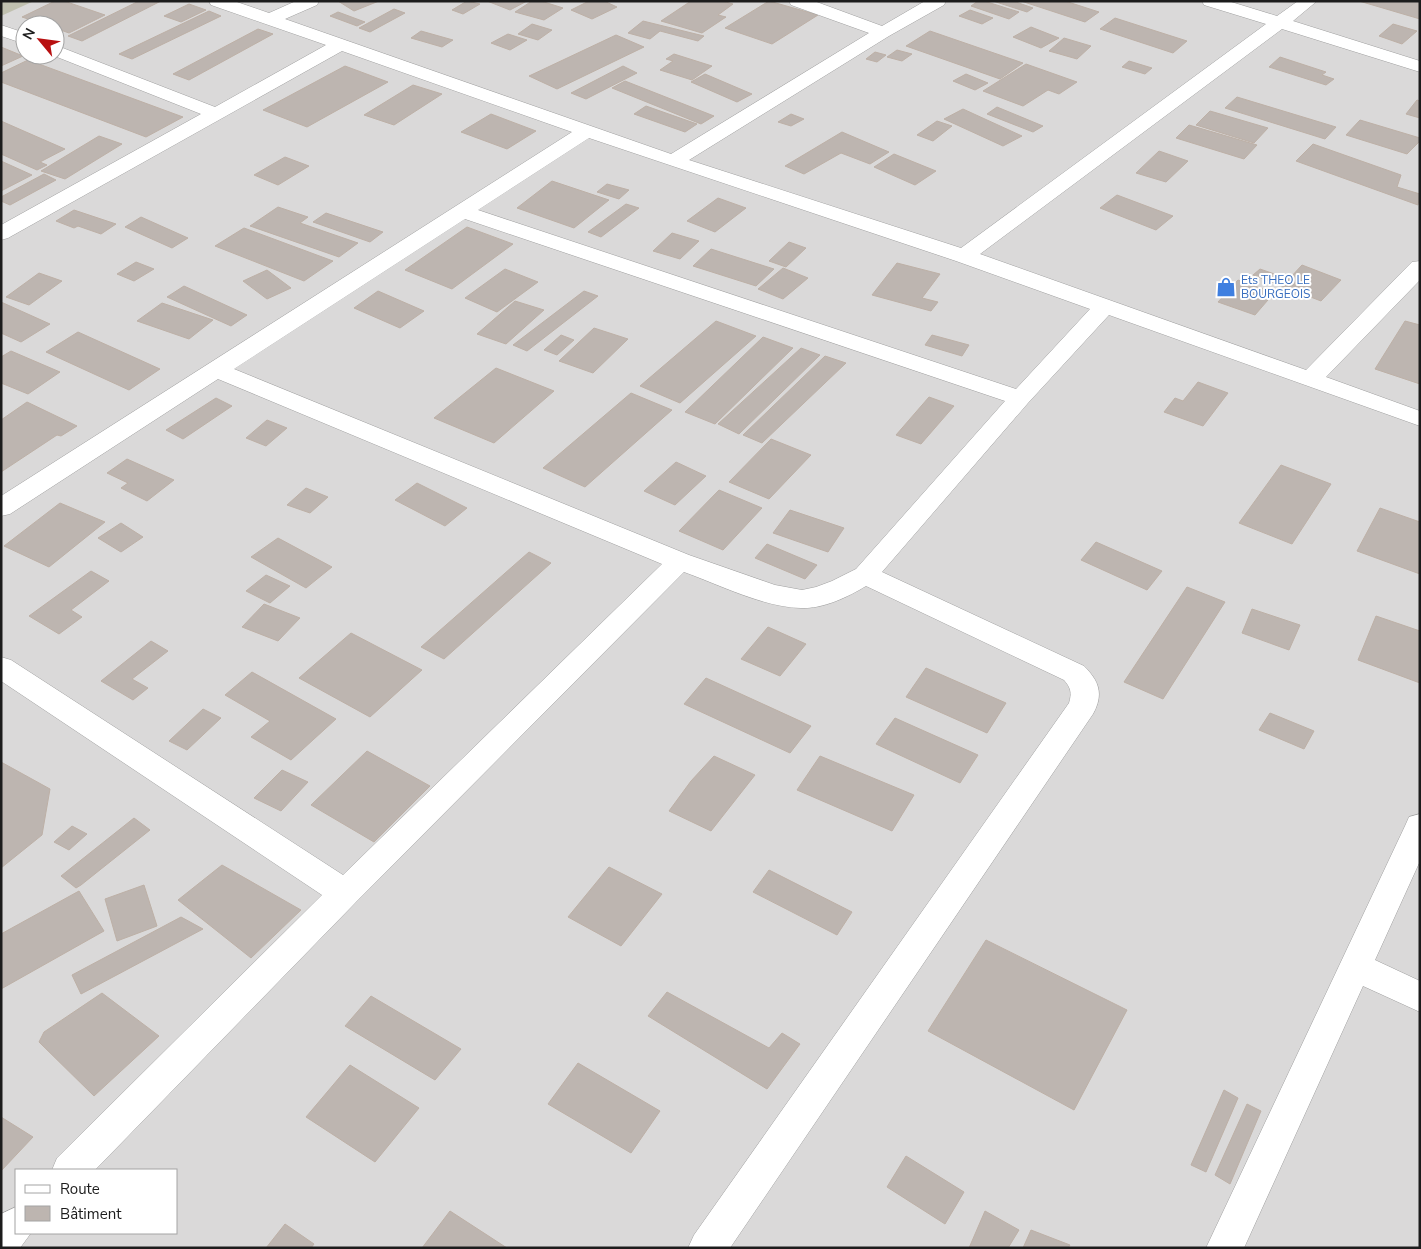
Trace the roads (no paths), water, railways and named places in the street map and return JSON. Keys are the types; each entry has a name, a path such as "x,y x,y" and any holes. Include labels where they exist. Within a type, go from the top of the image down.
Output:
{"street":[{"path":"217,1 673,162 964,256 1420,419"},
{"path":"268,20 311,1"},
{"path":"797,1 883,32"},
{"path":"673,162 883,32 938,1"},
{"path":"1210,1 1420,67"},
{"path":"964,256 1281,24 1309,1"},
{"path":"1,30 15,35"},
{"path":"1,234 340,45"},
{"path":"65,54 217,114"},
{"path":"3,504 217,370 587,131"},
{"path":"461,211 1020,398"},
{"path":"1311,379 1420,267"},
{"path":"217,370 680,561 772,594 802,599 842,588 865,575 1020,398 1106,306"},
{"path":"71,1169 345,893 680,561"},
{"path":"707,1248 1084,706 1087,693 1083,682 1074,673 865,575"},
{"path":"1,667 345,893"},
{"path":"1225,1248 1420,826"},
{"path":"1355,966 1420,998"},
{"path":"1,1240 15,1226"}],"place":[{"name":"Ets THEO LE BOURGEOIS","path":"1226,287"}]}
